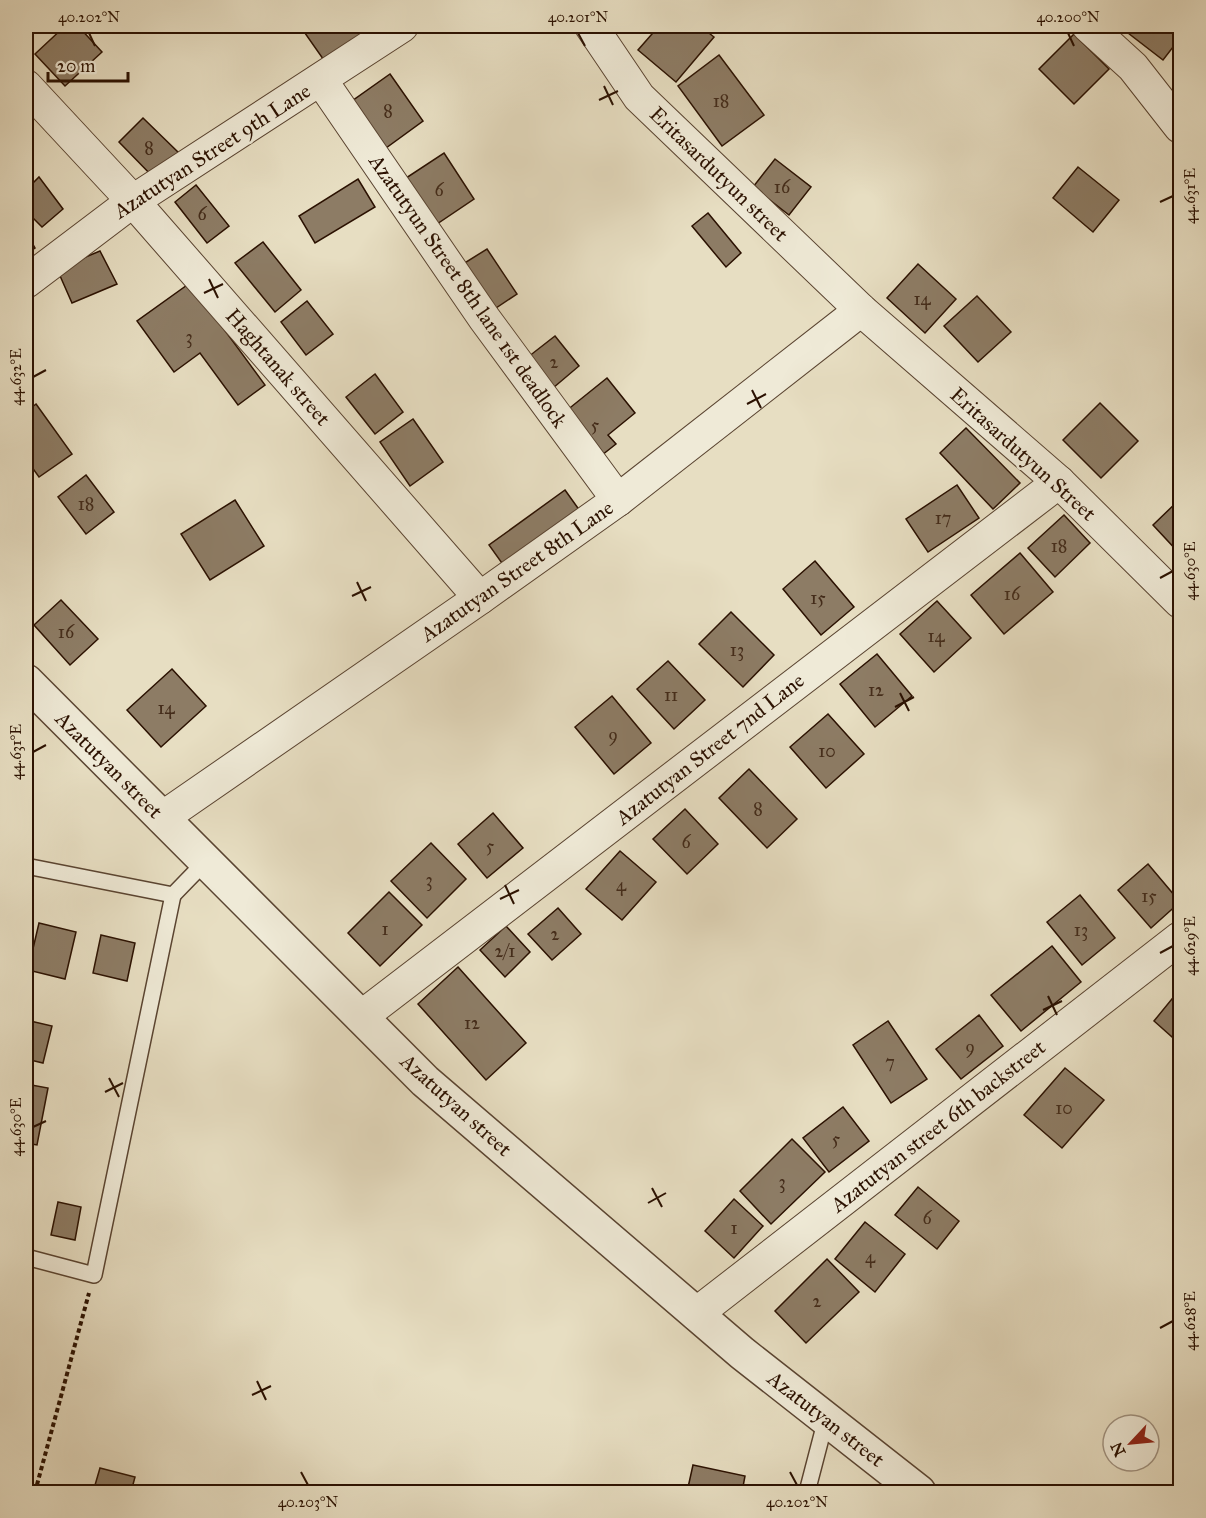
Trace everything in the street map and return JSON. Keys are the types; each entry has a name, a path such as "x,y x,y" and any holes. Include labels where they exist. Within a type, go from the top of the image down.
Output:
{"street":[{"name":"Azatutyan Street 9th Lane","path":"26,282 133,201 402,26"},
{"name":"Eritasardutyun street","path":"591,26 639,97 861,310"},
{"path":"1088,26 1133,67 1180,127"},
{"name":"Azatutyun Street 8th lane 1st deadlock","path":"321,80 484,318 618,500"},
{"name":"Haghtanak street","path":"26,86 133,201 480,598"},
{"name":"Eritasardutyun Street","path":"861,310 1059,482 1180,602"},
{"name":"Azatutyan Street 8th Lane","path":"162,818 618,500 861,310"},
{"name":"Azatutyan Street 7nd Lane","path":"362,1017 1059,482"},
{"name":"Azatutyan street","path":"26,681 425,1081 742,1353 919,1492"},
{"name":"Azatutyan street 6th backstreet","path":"696,1314 1180,938"}],"lane":[{"path":"26,1257 94,1275 173,895 206,861"},
{"path":"26,866 173,895"},
{"path":"807,1492 825,1419"}],"path":[{"path":"35,1492 94,1275"}],"building":[{"path":"65,26 78,26 102,52 65,86 35,54"},
{"path":"300,26 356,26 365,39 328,66"},
{"path":"659,26 700,26 714,37 676,82 638,50"},
{"path":"1119,26 1180,26 1180,38 1163,60"},
{"path":"1074,34 1109,69 1074,104 1039,69"},
{"path":"719,55 764,115 722,146 678,86"},
{"path":"390,74 423,121 386,148 352,101"},
{"path":"143,118 180,154 155,179 119,142"},
{"path":"444,153 474,199 434,226 403,180"},
{"path":"775,159 811,187 789,215 753,187"},
{"path":"1078,167 1119,200 1093,232 1053,198"},
{"path":"39,177 63,209 42,227 26,211 26,190"},
{"path":"358,179 375,207 315,243 299,216"},
{"path":"196,185 229,226 207,243 175,202"},
{"path":"708,213 741,253 726,267 692,226"},
{"path":"26,232 35,248 26,254"},
{"path":"263,242 301,290 275,312 235,263"},
{"path":"487,249 517,294 493,310 463,264"},
{"path":"100,251 117,284 72,303 57,269"},
{"path":"918,264 956,299 925,333 887,298"},
{"path":"190,283 265,385 238,405 200,353 174,372 137,321"},
{"path":"977,296 1011,332 978,362 944,326"},
{"path":"307,301 333,334 306,355 281,322"},
{"path":"555,336 579,366 553,388 528,357"},
{"path":"375,374 403,412 375,434 346,397"},
{"path":"607,378 635,413 608,435 616,444 597,459 561,415"},
{"path":"1100,403 1138,441 1101,478 1063,440"},
{"path":"36,404 72,454 39,477 26,459 26,412"},
{"path":"413,419 443,462 410,486 380,442"},
{"path":"966,428 1020,483 993,509 940,453"},
{"path":"86,475 114,512 86,534 58,497"},
{"path":"957,485 979,518 928,552 906,519"},
{"path":"565,490 580,511 504,566 489,545"},
{"path":"1180,499 1180,554 1153,525"},
{"path":"235,500 264,546 210,580 181,534"},
{"path":"1064,515 1090,543 1055,577 1028,548"},
{"path":"1020,553 1053,592 1004,634 971,595"},
{"path":"815,561 854,607 821,635 783,589"},
{"path":"61,600 98,639 70,665 34,625"},
{"path":"937,601 971,638 934,672 900,634"},
{"path":"731,612 774,655 743,687 699,644"},
{"path":"877,654 912,696 875,727 840,684"},
{"path":"668,661 705,700 674,729 637,689"},
{"path":"172,669 206,706 161,747 127,710"},
{"path":"612,696 651,743 614,774 575,727"},
{"path":"828,714 864,754 826,788 790,747"},
{"path":"749,769 797,819 767,848 719,798"},
{"path":"685,809 718,844 687,874 653,839"},
{"path":"493,813 523,848 487,878 458,844"},
{"path":"431,843 466,879 427,918 391,881"},
{"path":"620,851 656,882 622,920 586,889"},
{"path":"1148,864 1180,902 1151,928 1118,890"},
{"path":"389,892 422,925 380,966 348,933"},
{"path":"1080,895 1115,938 1082,965 1047,922"},
{"path":"558,908 581,934 552,960 528,934"},
{"path":"39,923 76,932 65,979 28,970"},
{"path":"506,926 530,952 505,977 480,950"},
{"path":"101,935 135,943 127,981 93,973"},
{"path":"1052,946 1081,982 1021,1031 991,995"},
{"path":"458,967 526,1043 486,1080 418,1004"},
{"path":"1180,989 1180,1044 1154,1021"},
{"path":"979,1015 1003,1046 961,1079 936,1049"},
{"path":"26,1020 52,1026 43,1063 26,1059"},
{"path":"888,1021 927,1079 891,1103 853,1045"},
{"path":"1065,1068 1104,1100 1062,1148 1024,1115"},
{"path":"26,1084 48,1088 37,1145 26,1143"},
{"path":"843,1107 869,1141 829,1172 803,1138"},
{"path":"792,1139 825,1172 771,1224 740,1191"},
{"path":"918,1187 959,1221 937,1249 895,1215"},
{"path":"734,1199 763,1226 734,1258 705,1231"},
{"path":"58,1202 81,1207 75,1240 51,1235"},
{"path":"865,1222 905,1254 875,1292 835,1259"},
{"path":"827,1259 859,1292 806,1343 775,1311"},
{"path":"693,1465 745,1476 742,1492 687,1492"},
{"path":"100,1468 135,1477 131,1492 93,1492"}]}
